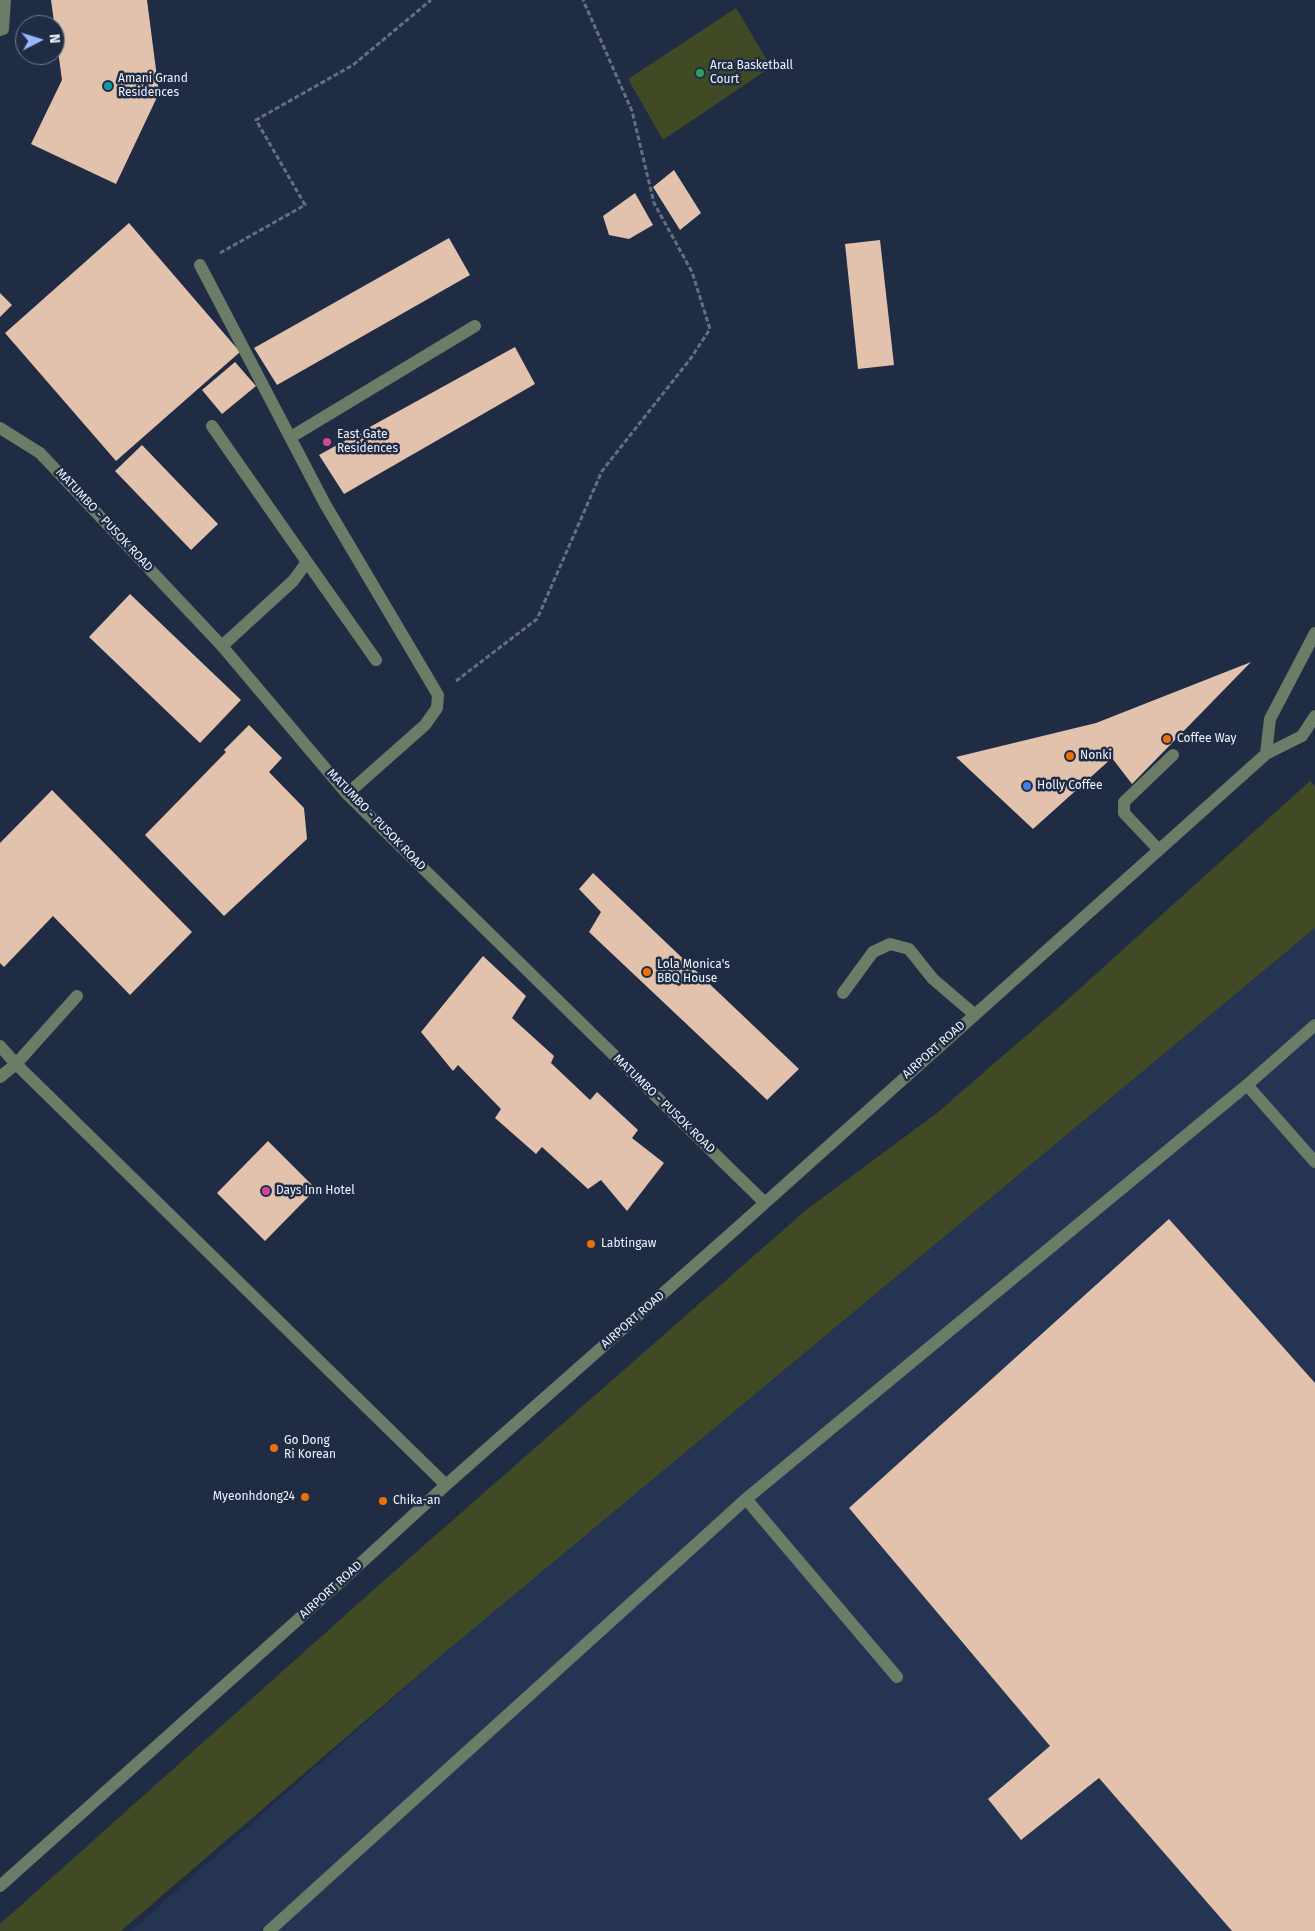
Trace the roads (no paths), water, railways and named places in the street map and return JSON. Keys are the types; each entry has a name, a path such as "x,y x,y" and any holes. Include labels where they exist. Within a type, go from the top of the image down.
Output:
{"street":[{"path":"0,30 3,29 5,0"},
{"path":"200,265 325,504 438,695 437,708 426,725 347,794"},
{"path":"291,437 475,326"},
{"path":"212,426 376,660"},
{"name":"MATUMBO - PUSOK ROAD","path":"0,428 40,453 222,646 347,794 764,1202"},
{"path":"222,646 293,581 307,562"},
{"path":"1266,754 1270,719 1315,633"},
{"name":"AIRPORT ROAD","path":"0,1886 446,1485 730,1234 1266,754 1302,736 1315,716"},
{"path":"1159,850 1124,813 1124,802 1172,755"},
{"path":"843,993 873,952 890,944 909,949 933,979 974,1014"},
{"path":"0,1077 16,1064 77,996"},
{"path":"269,1931 746,1499 1247,1085 1315,1025"},
{"path":"0,1046 16,1064 446,1485"},
{"path":"1247,1085 1315,1162"},
{"path":"746,1499 897,1677"}],"place":[{"name":"Arca Basketball Court","path":"700,73"},
{"name":"Amani Grand Residences","path":"108,86"},
{"name":"East Gate Residences","path":"327,442"},
{"name":"Coffee Way","path":"1167,739"},
{"name":"Nonki","path":"1070,756"},
{"name":"Holly Coffee","path":"1027,786"},
{"name":"Lola Monica's BBQ House","path":"647,972"},
{"name":"Days Inn Hotel","path":"266,1191"},
{"name":"Labtingaw","path":"591,1244"},
{"name":"Go Dong Ri Korean","path":"274,1448"},
{"name":"Myeonhdong24","path":"305,1497"},
{"name":"Chika-an","path":"383,1501"}]}
